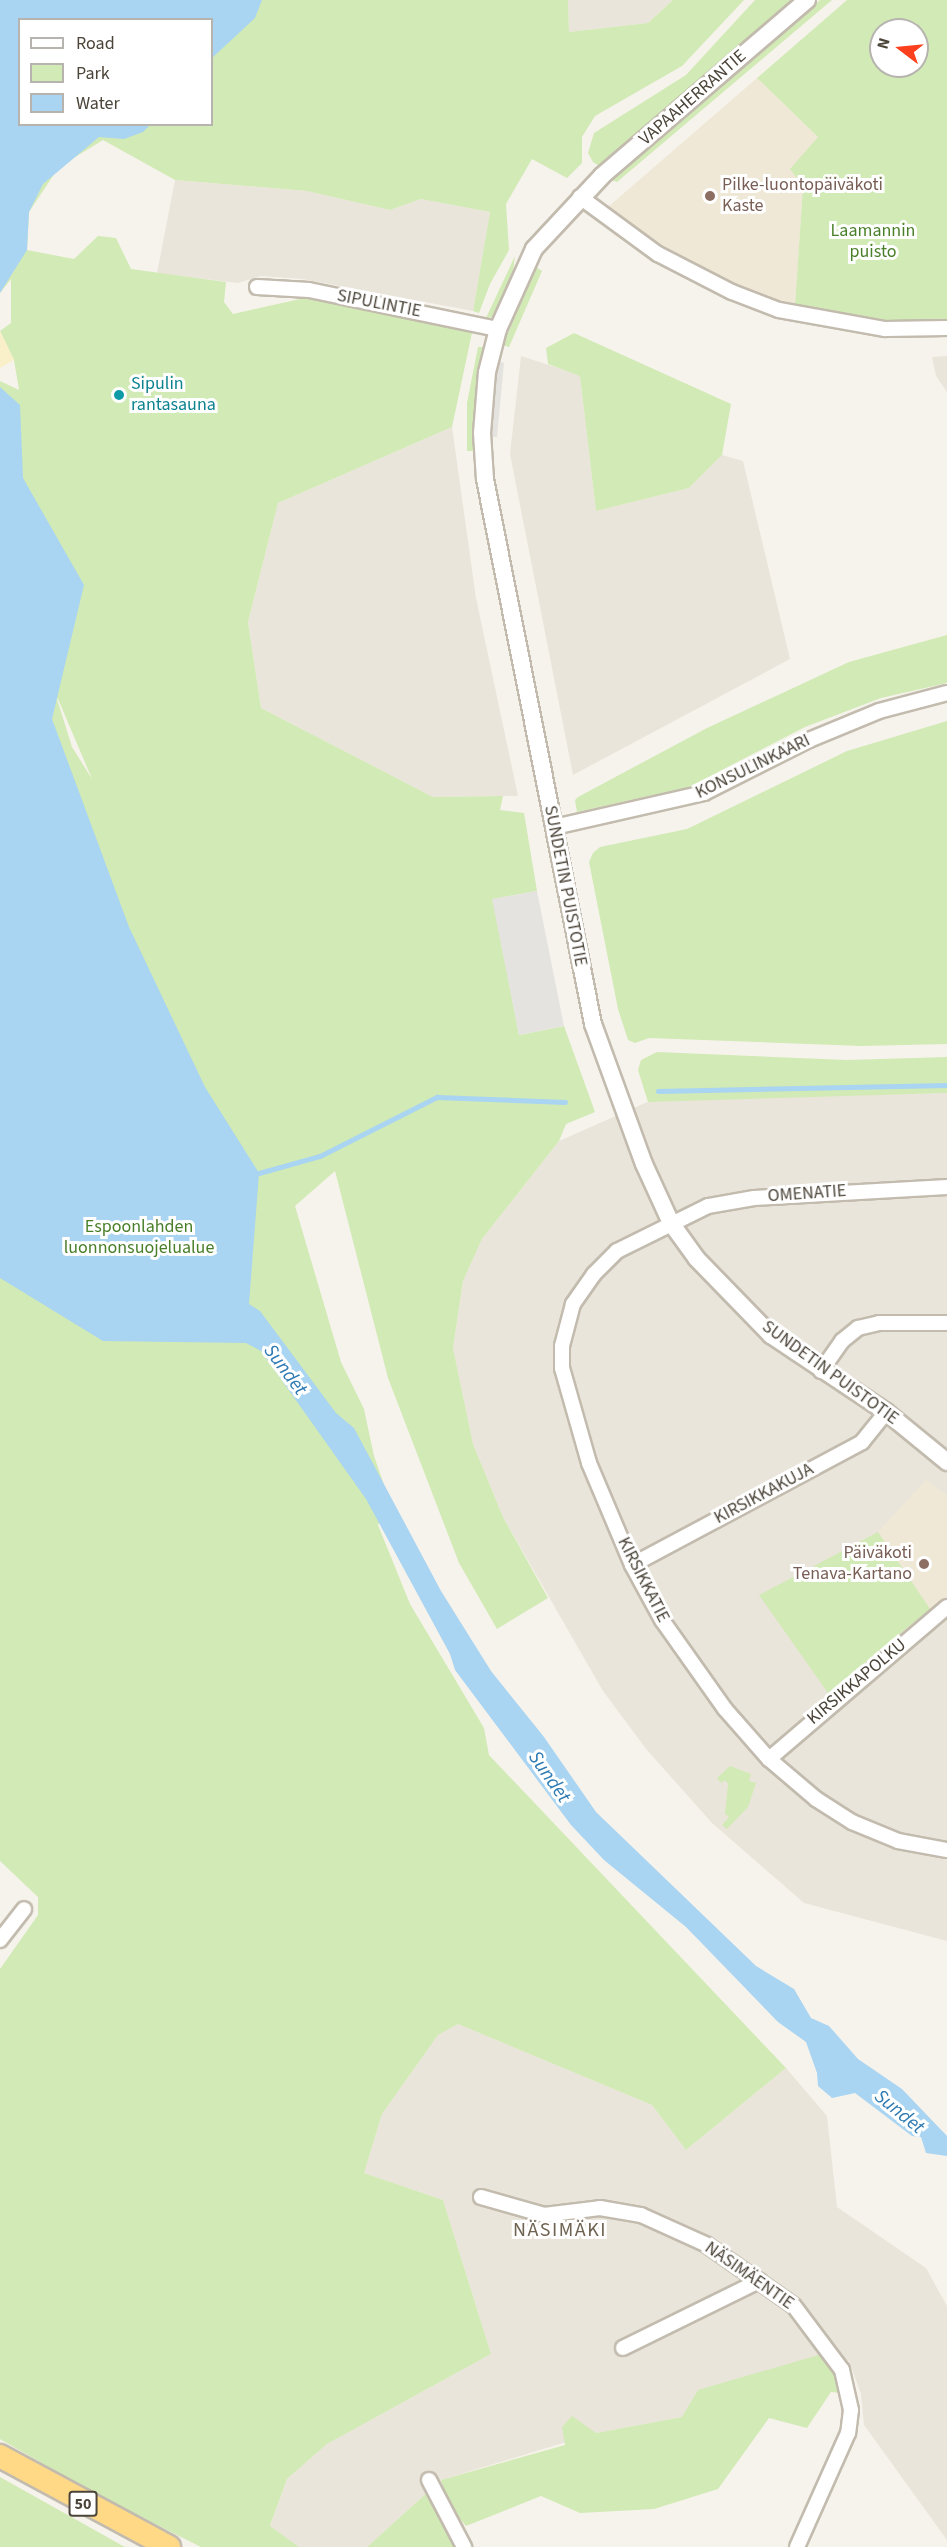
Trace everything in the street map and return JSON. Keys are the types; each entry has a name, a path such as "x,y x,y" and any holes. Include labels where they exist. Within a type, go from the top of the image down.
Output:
{"highway":[{"name":"50","path":"0,2456 84,2504 169,2547"}],"street":[{"name":"VAPAAHERRANTIE","path":"580,197 807,0"},
{"path":"580,197 658,254 732,292 770,306 837,323 885,329 947,328"},
{"name":"SUNDETIN PUISTOTIE","path":"580,197 530,256 498,329 483,402 485,479 593,1024 644,1164 671,1224 696,1259 771,1335 820,1371 886,1412 947,1462"},
{"name":"SIPULINTIE","path":"257,287 309,290 498,329"},
{"name":"KONSULINKAARI","path":"554,827 704,793 849,723 890,708 947,693"},
{"name":"OMENATIE","path":"671,1224 708,1206 754,1198 947,1187"},
{"name":"KIRSIKKATIE","path":"671,1224 617,1251 594,1274 573,1304 562,1346 562,1368 589,1463 632,1565 693,1666 769,1759 816,1799 852,1822 898,1841 947,1850"},
{"path":"820,1371 842,1341 858,1328 879,1323 947,1323"},
{"name":"KIRSIKKAKUJA","path":"632,1565 862,1442 886,1412"},
{"name":"KIRSIKKAPOLKU","path":"769,1759 947,1607"},
{"path":"0,1940 24,1909"},
{"name":"NÄSIMÄENTIE","path":"481,2197 544,2215 600,2208 640,2216 707,2245 794,2306 843,2370 850,2393 848,2433 797,2547"},
{"path":"623,2348 759,2281"},
{"path":"429,2480 464,2547"}],"shaded area":[{"path":"568,0 673,0 648,23 569,32"},
{"name":"Pilke-luontopäiväkoti Kaste","path":"757,78 818,137 803,186 795,306 747,290 688,263 608,207"},
{"path":"175,180 307,191 390,210 421,199 490,212 473,311 302,279 261,276 238,283 157,273"},
{"path":"521,356 580,375 596,511 689,488 722,455 743,461 790,659 573,775 510,454"},
{"path":"947,356 947,392 936,376 932,357"},
{"path":"498,361 504,363 497,437 490,437"},
{"path":"452,427 476,598 518,796 433,797 261,708 248,622 278,503"},
{"path":"537,891 564,1026 519,1035 492,899"},
{"path":"947,1093 947,1941 804,1903 712,1823 647,1750 603,1691 503,1517 473,1444 453,1348 463,1281 482,1239 559,1141 652,1100"},
{"name":"Päiväkoti Tenava-Kartano","path":"926,1480 947,1495 947,1596 930,1609 878,1532"},
{"path":"458,2024 652,2105 686,2150 786,2068 827,2116 837,2207 926,2268 947,2306 947,2540 864,2425 861,2394 849,2361 822,2354 682,2417 596,2433 441,2480 367,2547 299,2547 270,2527 287,2479 327,2444 491,2354 443,2200 364,2173 382,2114 438,2035"}],"green space":[{"path":"0,0 568,0 569,32 648,23 673,0 744,0 682,66 595,116 582,137 582,163 567,178 532,159 506,204 509,250 490,284 479,313 473,311 490,212 421,199 390,210 307,191 175,180 103,140 59,167 29,212 27,250 74,259 98,236 116,238 131,269 226,282 224,302 233,314 309,297 473,328 452,427 278,503 248,622 261,708 433,797 503,796 500,810 524,813 537,891 493,899 519,1035 564,1026 595,1112 566,1124 559,1141 482,1239 463,1281 453,1348 473,1444 503,1517 548,1598 497,1629 459,1563 388,1378 335,1171 295,1206 341,1362 364,1409 374,1456 390,1502 378,1525 410,1604 484,1728 489,1755 786,2068 686,2150 652,2105 458,2024 438,2035 382,2114 364,2173 443,2200 491,2354 327,2444 287,2479 270,2526 299,2547 201,2547 99,2496 0,2439 0,1969 38,1915 38,1897 0,1861 0,381 19,390 14,360 0,331 11,323 11,279 0,293","holes":["58,699 92,779 72,747"]},
{"path":"755,0 799,0 601,167 593,162 588,153 594,133 686,75"},
{"path":"820,0 832,0 617,182 611,180"},
{"name":"Laamannin puisto","path":"847,0 947,0 947,321 890,322 795,306 803,186 790,169 818,137 757,78"},
{"path":"515,256 513,271 493,317 486,318"},
{"path":"536,267 542,271 509,347 503,345"},
{"path":"574,333 731,404 722,455 689,488 596,511 580,376 548,364 546,348"},
{"path":"478,347 484,347 476,390 473,451 467,451 467,403"},
{"path":"947,635 947,683 881,698 805,727 689,787 577,812 575,800 578,797 707,728 849,662"},
{"path":"947,721 947,1044 861,1046 649,1038 635,1043 628,1040 618,1009 589,862 593,853 600,847 687,829 847,751"},
{"path":"657,1052 847,1060 947,1057 947,1093 648,1102 638,1070 641,1060"},
{"path":"878,1532 930,1609 828,1693 759,1595"},
{"path":"730,1766 751,1774 749,1781 756,1783 748,1807 727,1829 722,1825 729,1817 725,1814 728,1784 725,1780 721,1783 717,1778"},
{"path":"822,2354 831,2364 841,2393 831,2392 807,2428 769,2418 718,2489 654,2509 580,2513 541,2496 466,2526 449,2506 441,2480 565,2445 562,2427 572,2416 596,2433 682,2417 698,2390"},
{"path":"0,2477 123,2546 126,2547 0,2547"},
{"path":"430,2490 458,2547 367,2547"}],"sand":[{"path":"0,331 14,360 0,368"}],"water":[{"path":"0,0 262,0 255,18 213,57 213,18 18,18 18,126 149,126 143,132 124,139 99,137 43,184 29,212 27,250 0,293"},
{"name":"Espoonlahden luonnonsuojelualue","path":"0,387 20,405 23,478 84,585 52,719 129,927 205,1087 259,1173 249,1304 260,1311 336,1413 354,1428 441,1591 491,1671 544,1737 596,1812 756,1966 794,1989 811,2018 829,2026 858,2059 902,2089 947,2136 947,2156 926,2153 921,2137 912,2136 855,2093 832,2098 818,2086 817,2073 806,2042 778,2022 686,1927 604,1860 571,1825 455,1670 450,1654 366,1499 261,1351 246,1343 103,1341 0,1278"}],"waterway":[{"path":"658,1091 947,1085"},
{"path":"259,1173 320,1156 437,1097 565,1102"}],"place":[{"name":"Pilke-luontopäiväkoti Kaste","path":"710,196"},
{"name":"Sipulin rantasauna","path":"119,395"},
{"name":"Päiväkoti Tenava-Kartano","path":"924,1564"}],"district":[{"name":"NÄSIMÄKI","path":"560,2230"}],"water label":[{"name":"Sundet","path":"285,1370"},
{"name":"Sundet","path":"549,1777"},
{"name":"Sundet","path":"899,2112"}]}
